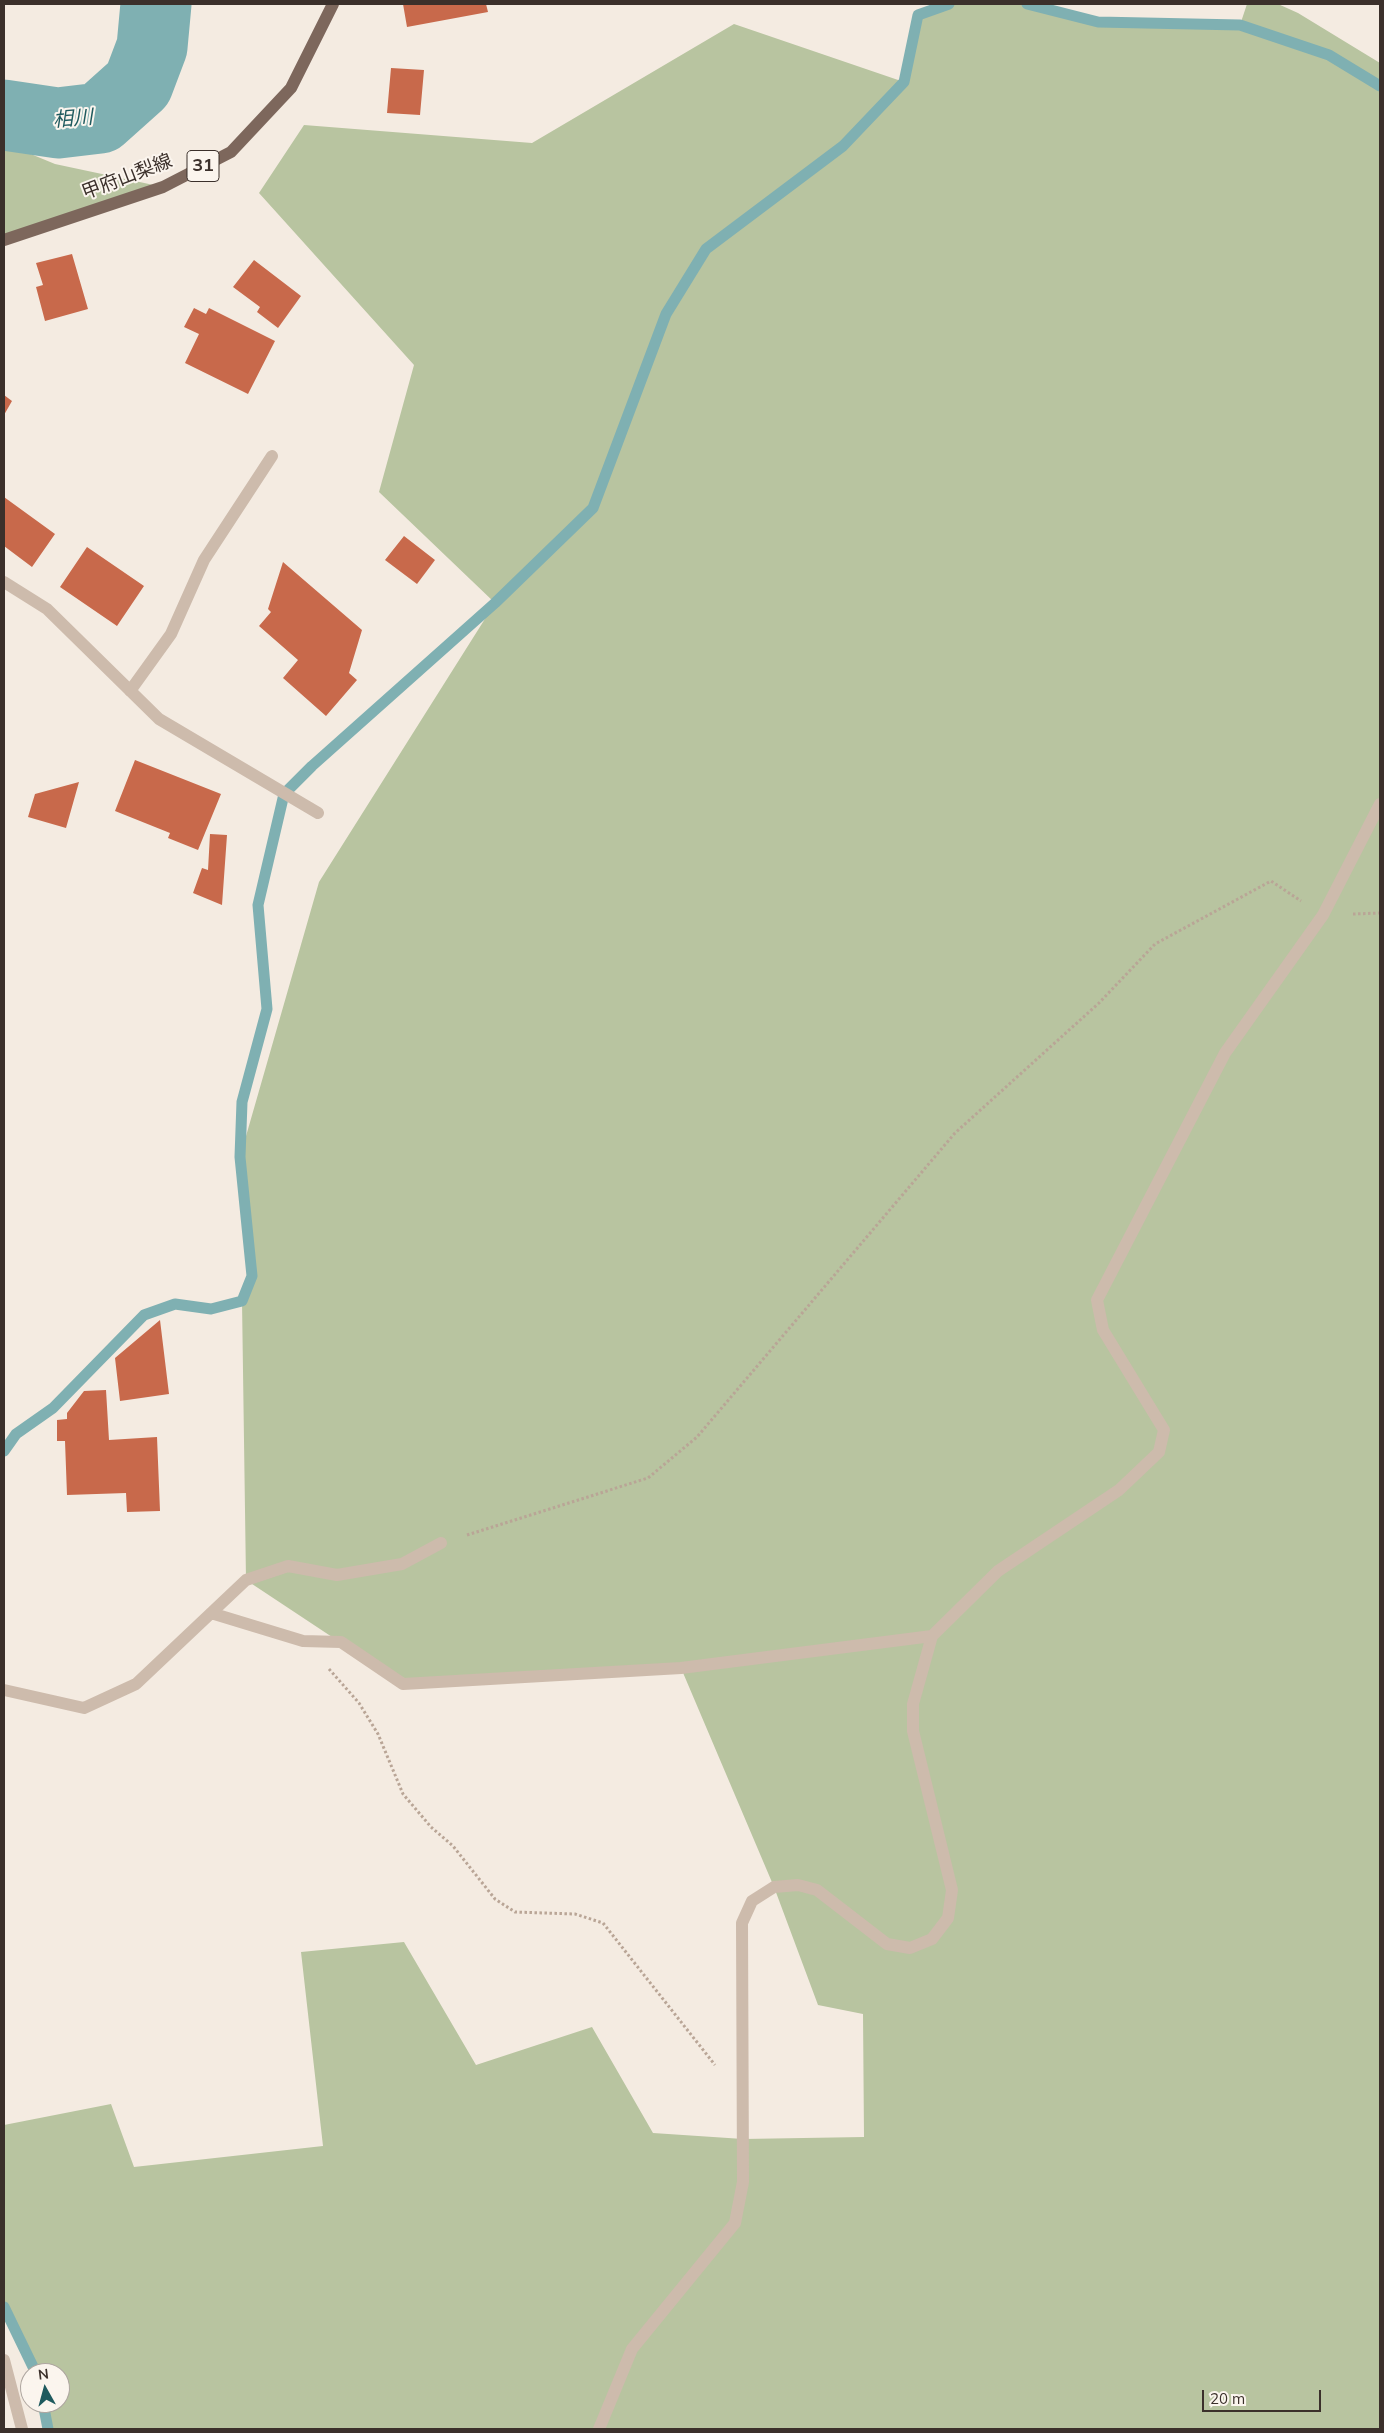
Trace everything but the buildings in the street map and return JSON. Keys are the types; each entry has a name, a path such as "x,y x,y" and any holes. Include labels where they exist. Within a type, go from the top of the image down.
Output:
{"main road":[{"name":"甲府山梨線","path":"4,240 163,187 231,152 291,88 333,4"}],"lane":[{"path":"130,691 171,634 204,560 272,456"},
{"path":"4,582 47,609 159,719 318,813"},
{"path":"599,2429 632,2349 735,2223 743,2182 742,1923 752,1901 774,1887 798,1885 817,1890 886,1944 910,1948 932,1939 948,1918 952,1890 913,1731 913,1704 932,1636 998,1571 1118,1490 1159,1452 1164,1430 1103,1330 1097,1300 1225,1053 1323,915 1380,804"},
{"path":"4,1690 84,1708 136,1684 246,1580 288,1566 337,1575 402,1564 441,1543"},
{"path":"211,1613 303,1641 341,1642 402,1684 681,1668 932,1636"},
{"path":"4,2360 22,2429"}],"path":[{"path":"441,1543 648,1478 697,1437 955,1133 1099,1003 1155,944 1271,881 1323,915 1380,913"},
{"path":"303,1641 359,1703 378,1734 403,1794 431,1827 453,1846 496,1899 515,1912 574,1914 603,1923 713,2063 743,2086"}],"green space":[{"path":"949,4 1027,4 1098,22 1240,25 1247,4 1278,4 1298,13 1380,63 1380,2429 48,2429 45,2413 70,2413 70,2363 31,2363 4,2307 4,2125 111,2104 134,2167 323,2146 301,1952 404,1942 476,2065 592,2027 653,2133 743,2139 864,2137 863,2014 818,2005 774,1887 681,1668 403,1684 246,1580 242,1301 252,1276 240,1157 319,882 495,603 379,492 414,365 259,193 304,125 532,143 734,24 904,82 918,15"},
{"path":"4,143 55,164 163,187 4,240"}],"waterway":[{"name":"相川","path":"4,115 58,123 100,118 138,84 152,47 156,4"},
{"path":"4,1451 16,1434 53,1408 144,1315 175,1304 211,1309 242,1301 252,1276 240,1157 242,1102 267,1009 258,905 284,794 312,766 495,603 593,508 666,314 706,249 843,146 904,82 918,15 949,4"},
{"path":"1027,4 1098,22 1240,25 1329,55 1380,86"},
{"path":"4,2307 31,2363"},
{"path":"45,2413 48,2429"}]}
